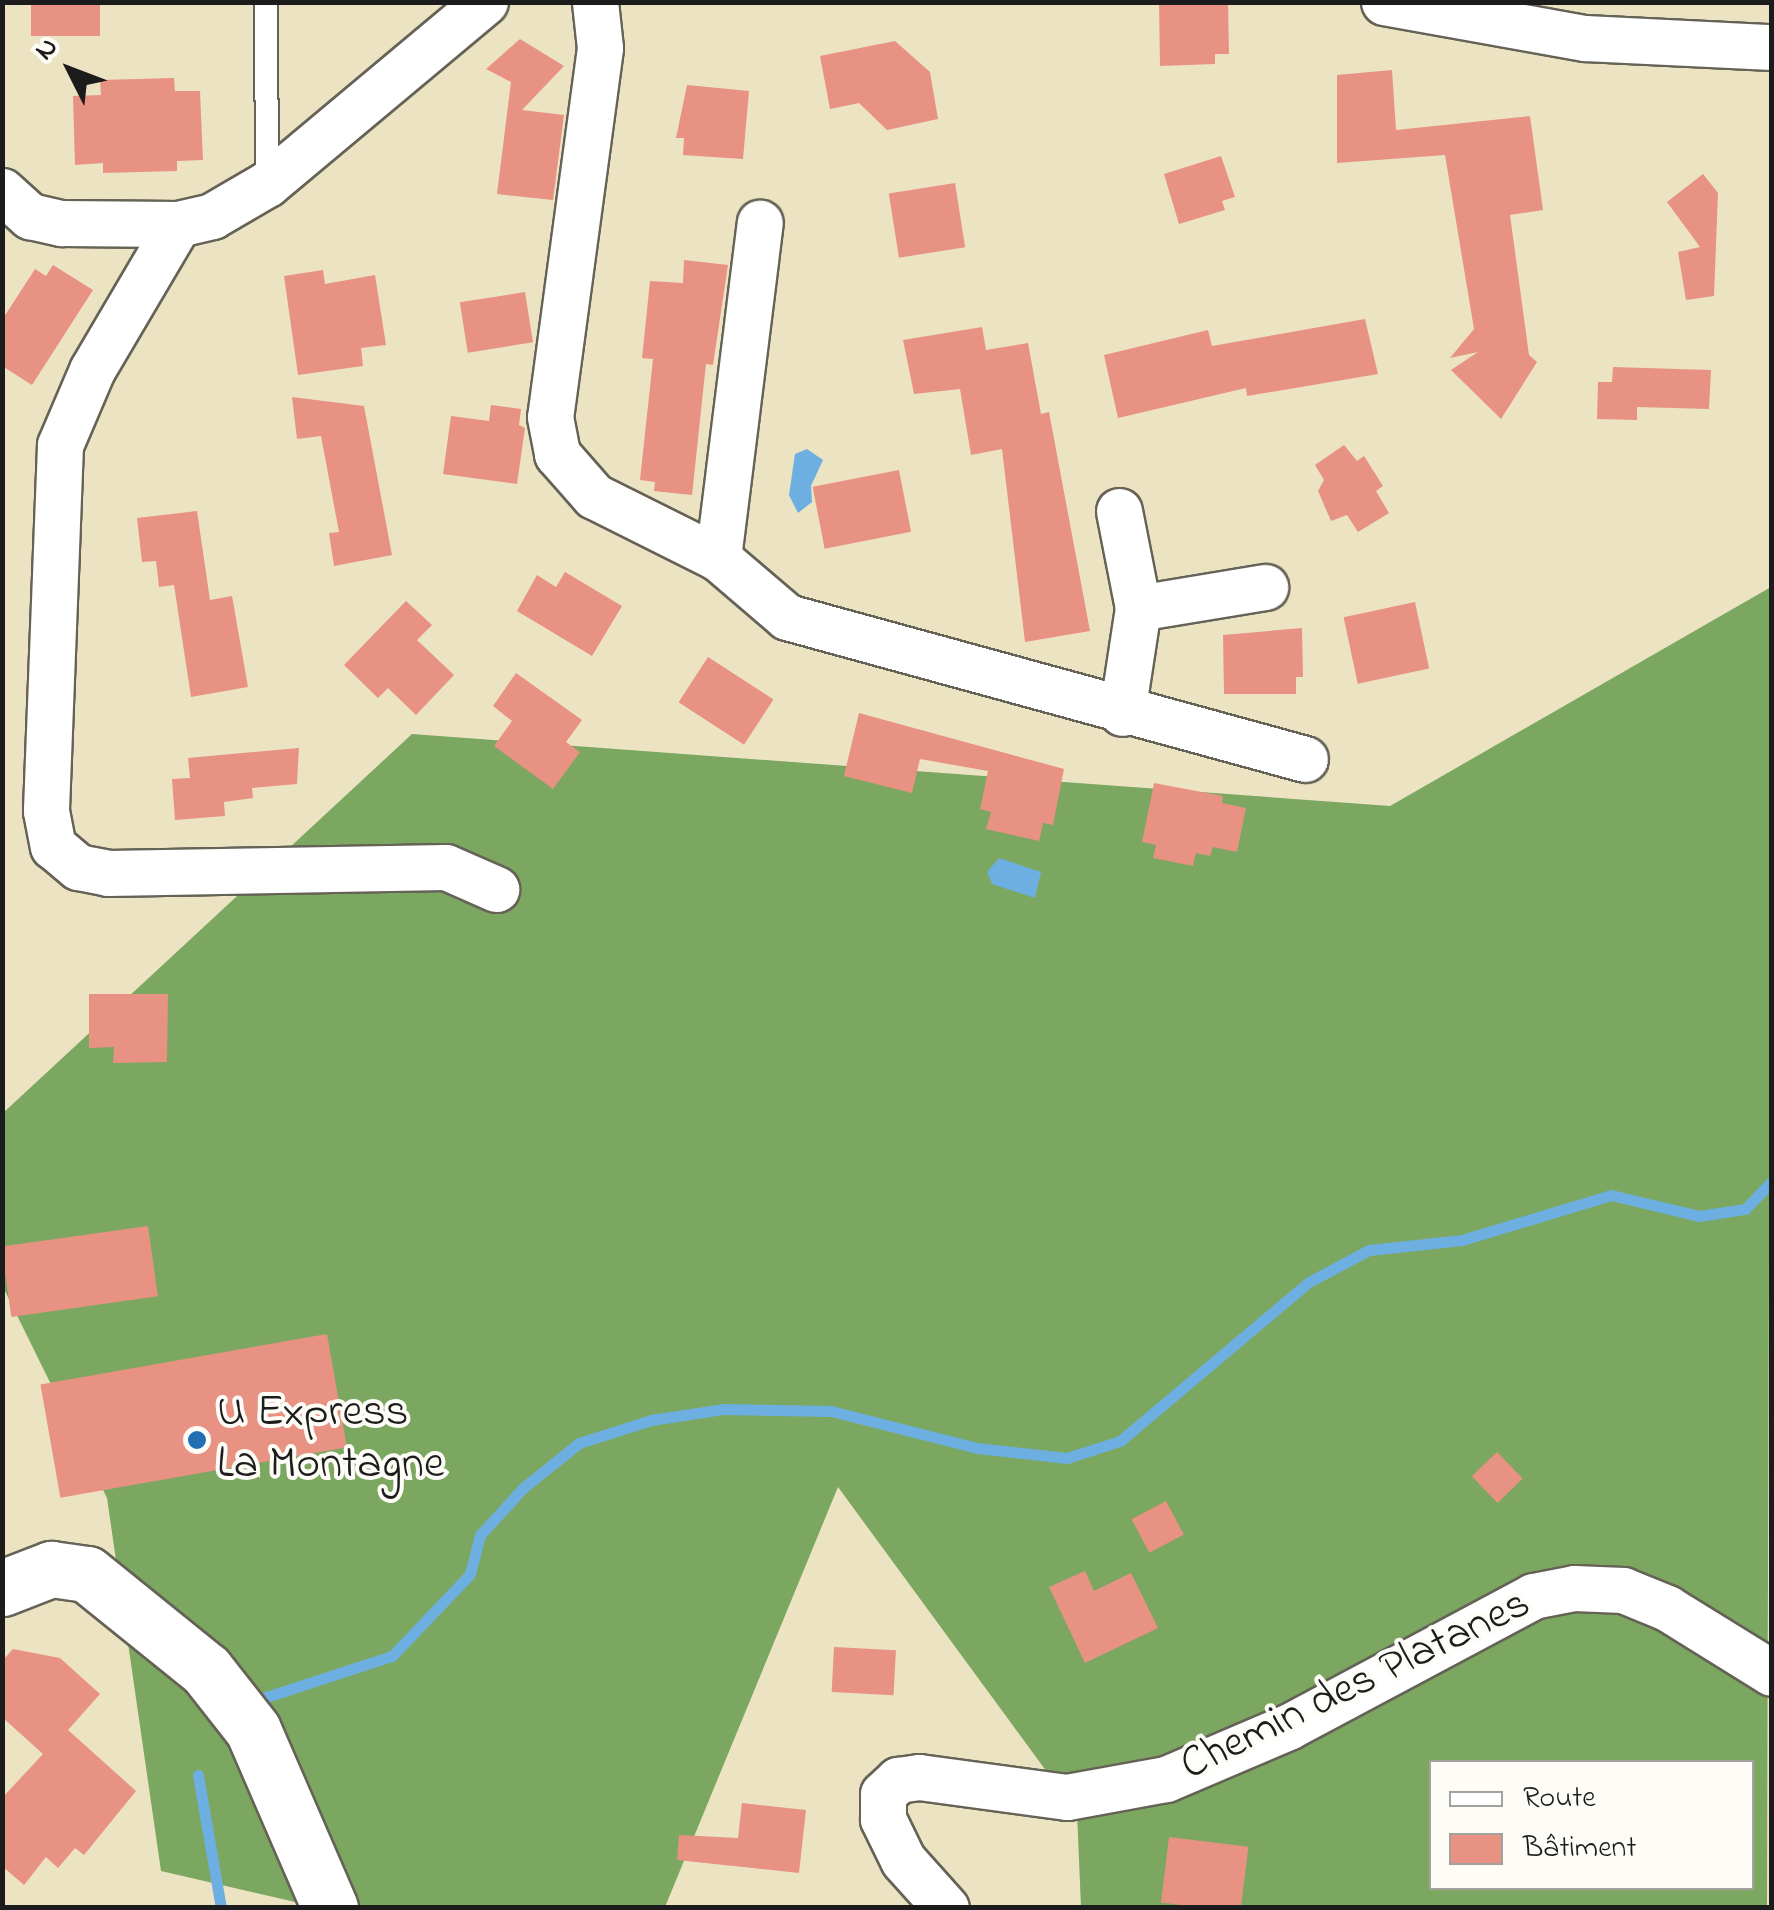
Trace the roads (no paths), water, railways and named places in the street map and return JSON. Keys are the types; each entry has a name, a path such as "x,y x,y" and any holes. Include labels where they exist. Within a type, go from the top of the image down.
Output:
{"street":[{"path":"2,191 30,216 61,224 178,224 212,216 267,184 484,2"},
{"path":"595,2 600,48 550,417 556,454 594,496 718,558 788,618 1122,713 1305,759"},
{"path":"1384,2 1585,38 1772,47"},
{"path":"718,558 760,222"},
{"path":"178,224 92,370 60,445 46,792 54,846 94,872 446,867 496,889"},
{"path":"1119,510 1138,608 1122,713"},
{"path":"1138,608 1265,587"},
{"path":"2,1588 51,1569 87,1574 206,1670 253,1730 330,1908"},
{"name":"Chemin des Platanes","path":"946,1908 903,1860 883,1819 883,1794 898,1780 919,1777 1068,1797 1166,1779 1288,1726 1533,1596 1574,1588 1623,1590 1667,1608 1772,1673"}],"lane":[{"path":"266,2 267,184"}],"water":[{"path":"807,449 823,460 811,486 812,502 798,513 789,495 795,454"},
{"path":"999,858 1041,872 1035,898 992,884 987,872"}],"waterway":[{"path":"257,1700 392,1656 470,1574 480,1535 523,1488 579,1443 651,1420 724,1409 831,1411 977,1448 1067,1458 1120,1441 1309,1282 1369,1250 1462,1240 1611,1195 1699,1216 1745,1209 1772,1181"},
{"path":"198,1775 221,1908"}],"place":[{"name":"U Express La Montagne","path":"197,1440"}]}
